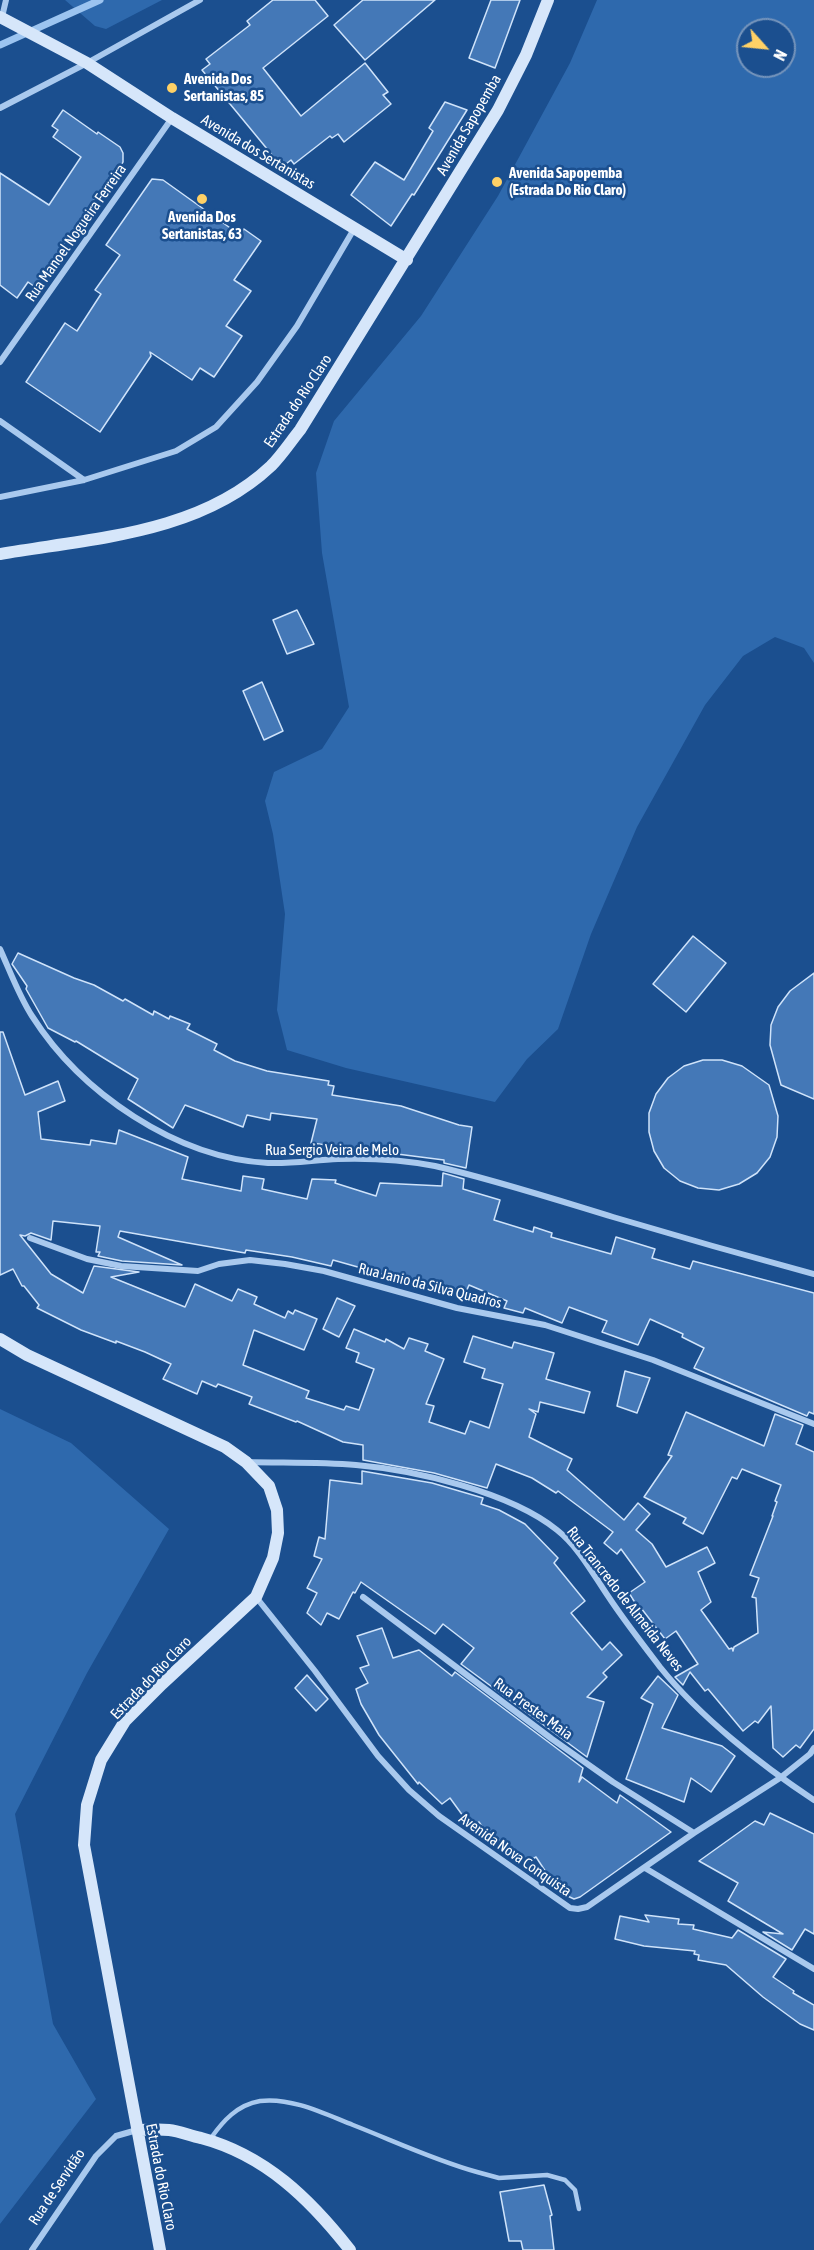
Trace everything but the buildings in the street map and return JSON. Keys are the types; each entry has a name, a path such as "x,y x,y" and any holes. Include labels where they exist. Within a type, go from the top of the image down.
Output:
{"main road":[{"name":"Avenida Sapopemba","path":"407,260 498,110 526,55 548,0"},
{"name":"Avenida dos Sertanistas","path":"1,17 87,63 172,118 407,260"},
{"name":"Estrada do Rio Claro","path":"0,554 143,530 185,518 236,492 272,465 300,430 407,260"},
{"name":"Estrada do Rio Claro","path":"0,1339 27,1355 225,1447 246,1462 268,1486 277,1510 278,1533 273,1558 256,1597 125,1721 101,1760 87,1805 84,1845 160,2250"},
{"name":"Rua de Servidão","path":"136,2130 171,2130 243,2154 275,2173 302,2194 350,2250"}],"street":[{"path":"1,17 6,0"},
{"path":"0,108 200,0"},
{"name":"Rua Manoel Nogueira Ferreira","path":"0,362 172,118"},
{"path":"0,497 84,480 176,451 216,427 257,382 297,326 355,228"},
{"path":"0,421 84,480"},
{"name":"Rua Sergio Veira de Melo","path":"0,949 31,1015 58,1053 88,1083 119,1106 147,1124 190,1144 227,1156 267,1163 338,1159 421,1163 472,1175 703,1244 814,1274"},
{"name":"Rua Janio da Silva Quadros","path":"30,1238 87,1259 121,1266 198,1271 219,1264 250,1260 324,1271 457,1308 546,1325 653,1360 814,1424"},
{"name":"Rua Trancredo de Almeida Neves","path":"246,1462 357,1465 467,1487 525,1508 558,1531 582,1558 662,1669 690,1699 780,1778 814,1800"},
{"name":"Avenida Nova Conquista","path":"256,1597 378,1756 409,1790 439,1816 564,1905 578,1910 587,1907 694,1833 780,1778 810,1754 814,1748"},
{"name":"Rua Prestes Maia","path":"363,1597 552,1739 613,1782 694,1833"},
{"path":"645,1868 814,1969"},
{"name":"Rua de Servidão","path":"32,2250 96,2156 116,2136 136,2130"}],"lane":[{"path":"209,2141 221,2123 238,2109 261,2101 283,2102 315,2110 477,2172 500,2178 547,2175 565,2180 575,2190 579,2209"}],"shaded area":[{"path":"65,0 162,0 106,29 95,26"},
{"path":"597,0 814,0 814,663 804,648 775,637 743,656 705,705 637,827 591,934 558,1029 527,1059 495,1102 346,1068 287,1050 277,1010 285,914 273,834 265,801 274,772 322,749 349,707 322,553 316,473 334,421 421,316 498,196 570,63"},
{"path":"0,1409 71,1443 169,1529 87,1673 15,1814 53,2024 96,2099 0,2224"}],"waterway":[{"path":"0,45 100,0"}],"place":[{"name":"Avenida Dos Sertanistas, 85","path":"172,88"},
{"name":"Avenida Sapopemba (Estrada Do Rio Claro)","path":"497,182"},
{"name":"Avenida Dos Sertanistas, 63","path":"202,199"}]}
